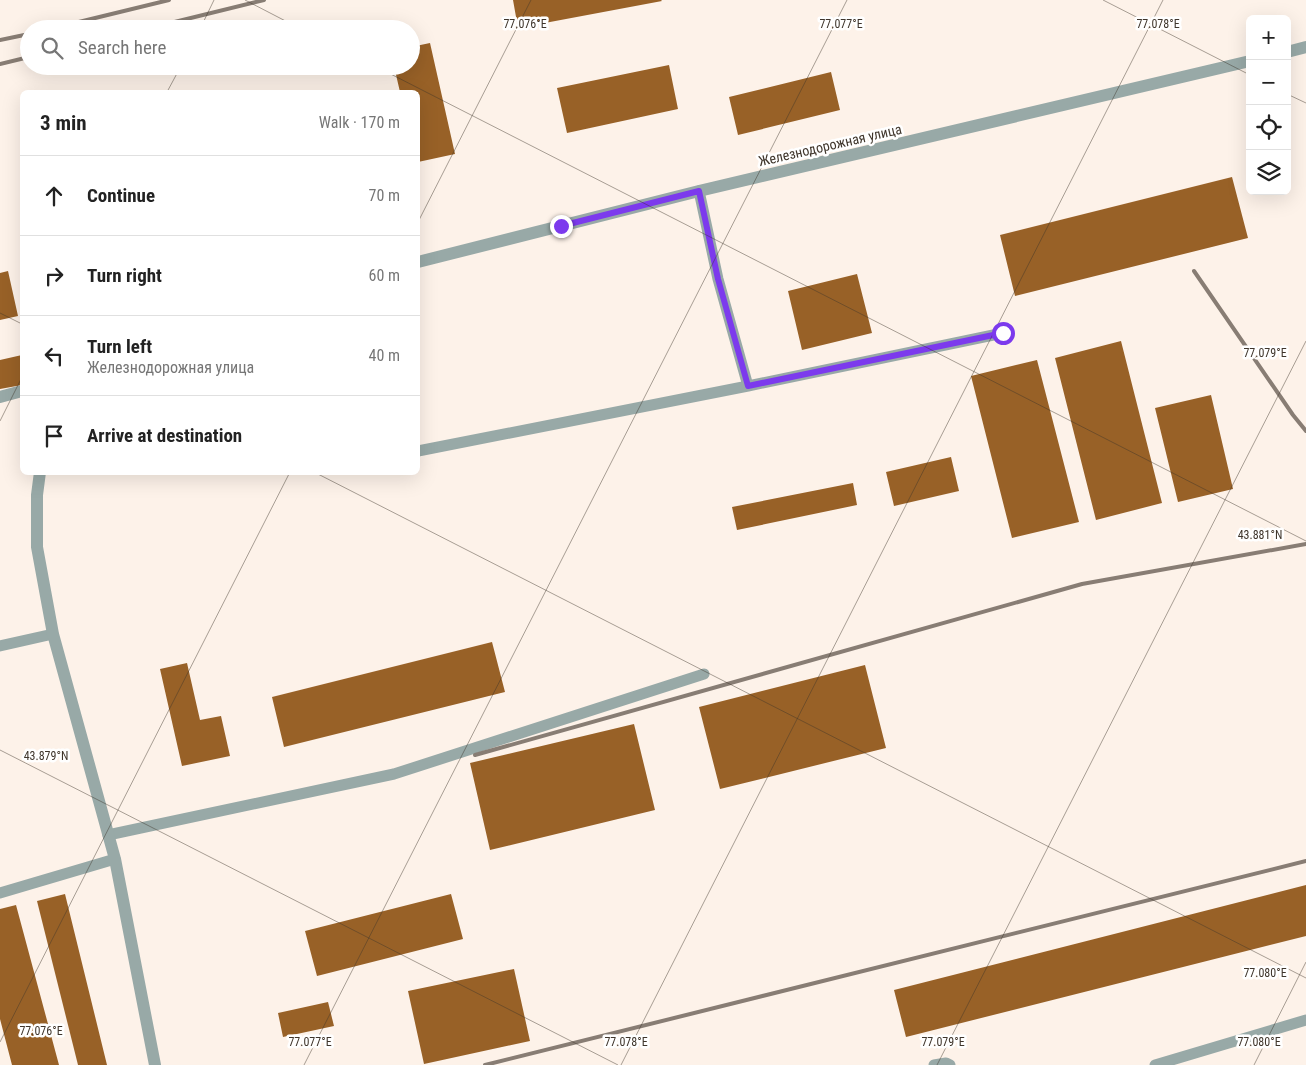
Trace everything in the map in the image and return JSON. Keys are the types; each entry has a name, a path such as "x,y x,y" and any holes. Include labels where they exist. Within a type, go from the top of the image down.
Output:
{"street":[{"path":"1291,51 1306,47"},
{"name":"Железнодорожная улица","path":"420,261 699,191 1246,61"},
{"path":"0,398 20,392"},
{"path":"40,475 37,495 37,547 53,634 115,859 155,1065"}],"lane":[{"path":"699,191 718,279 748,386"},
{"path":"420,452 1003,333"},
{"path":"0,646 53,634"},
{"path":"108,835 394,774 704,674"},
{"path":"0,893 115,859"},
{"path":"1154,1065 1306,1020"},
{"path":"934,1065 946,1063 950,1065"}],"building":[{"path":"513,0 661,0 662,1 518,28"},
{"path":"430,43 455,154 420,162 420,90 400,90 396,75 420,75 420,45"},
{"path":"669,65 678,109 567,133 557,88"},
{"path":"831,72 840,110 738,135 729,97"},
{"path":"1232,177 1248,238 1015,296 1000,235"},
{"path":"8,271 18,316 0,320 0,273"},
{"path":"857,274 872,333 802,350 788,291"},
{"path":"1121,341 1162,503 1096,520 1055,358"},
{"path":"20,355 20,385 0,389 0,360"},
{"path":"1037,360 1079,522 1012,538 971,376"},
{"path":"1211,395 1233,489 1178,502 1155,408"},
{"path":"951,457 959,491 894,506 886,472"},
{"path":"853,483 857,505 737,530 732,507"},
{"path":"492,642 505,692 284,747 272,697"},
{"path":"187,663 200,720 221,716 230,756 182,766 160,669"},
{"path":"865,665 886,748 720,789 699,707"},
{"path":"634,724 655,810 490,850 470,763"},
{"path":"1306,885 1306,936 906,1037 894,990"},
{"path":"65,894 107,1065 78,1065 37,901"},
{"path":"451,894 463,939 317,976 305,931"},
{"path":"16,905 59,1065 12,1065 0,1019 0,909"},
{"path":"514,969 530,1041 424,1064 408,991"},
{"path":"328,1002 334,1026 283,1037 278,1013"}],"railway":[{"path":"87,20 169,0"},
{"path":"183,20 264,0"},
{"path":"0,40 20,36"},
{"path":"0,64 20,59"},
{"path":"1194,271 1306,431"},
{"path":"475,755 1082,584 1306,544"},
{"path":"485,1065 1306,861"}],"route":[{"path":"561,226 699,191 718,279 748,386 1003,333"}]}
